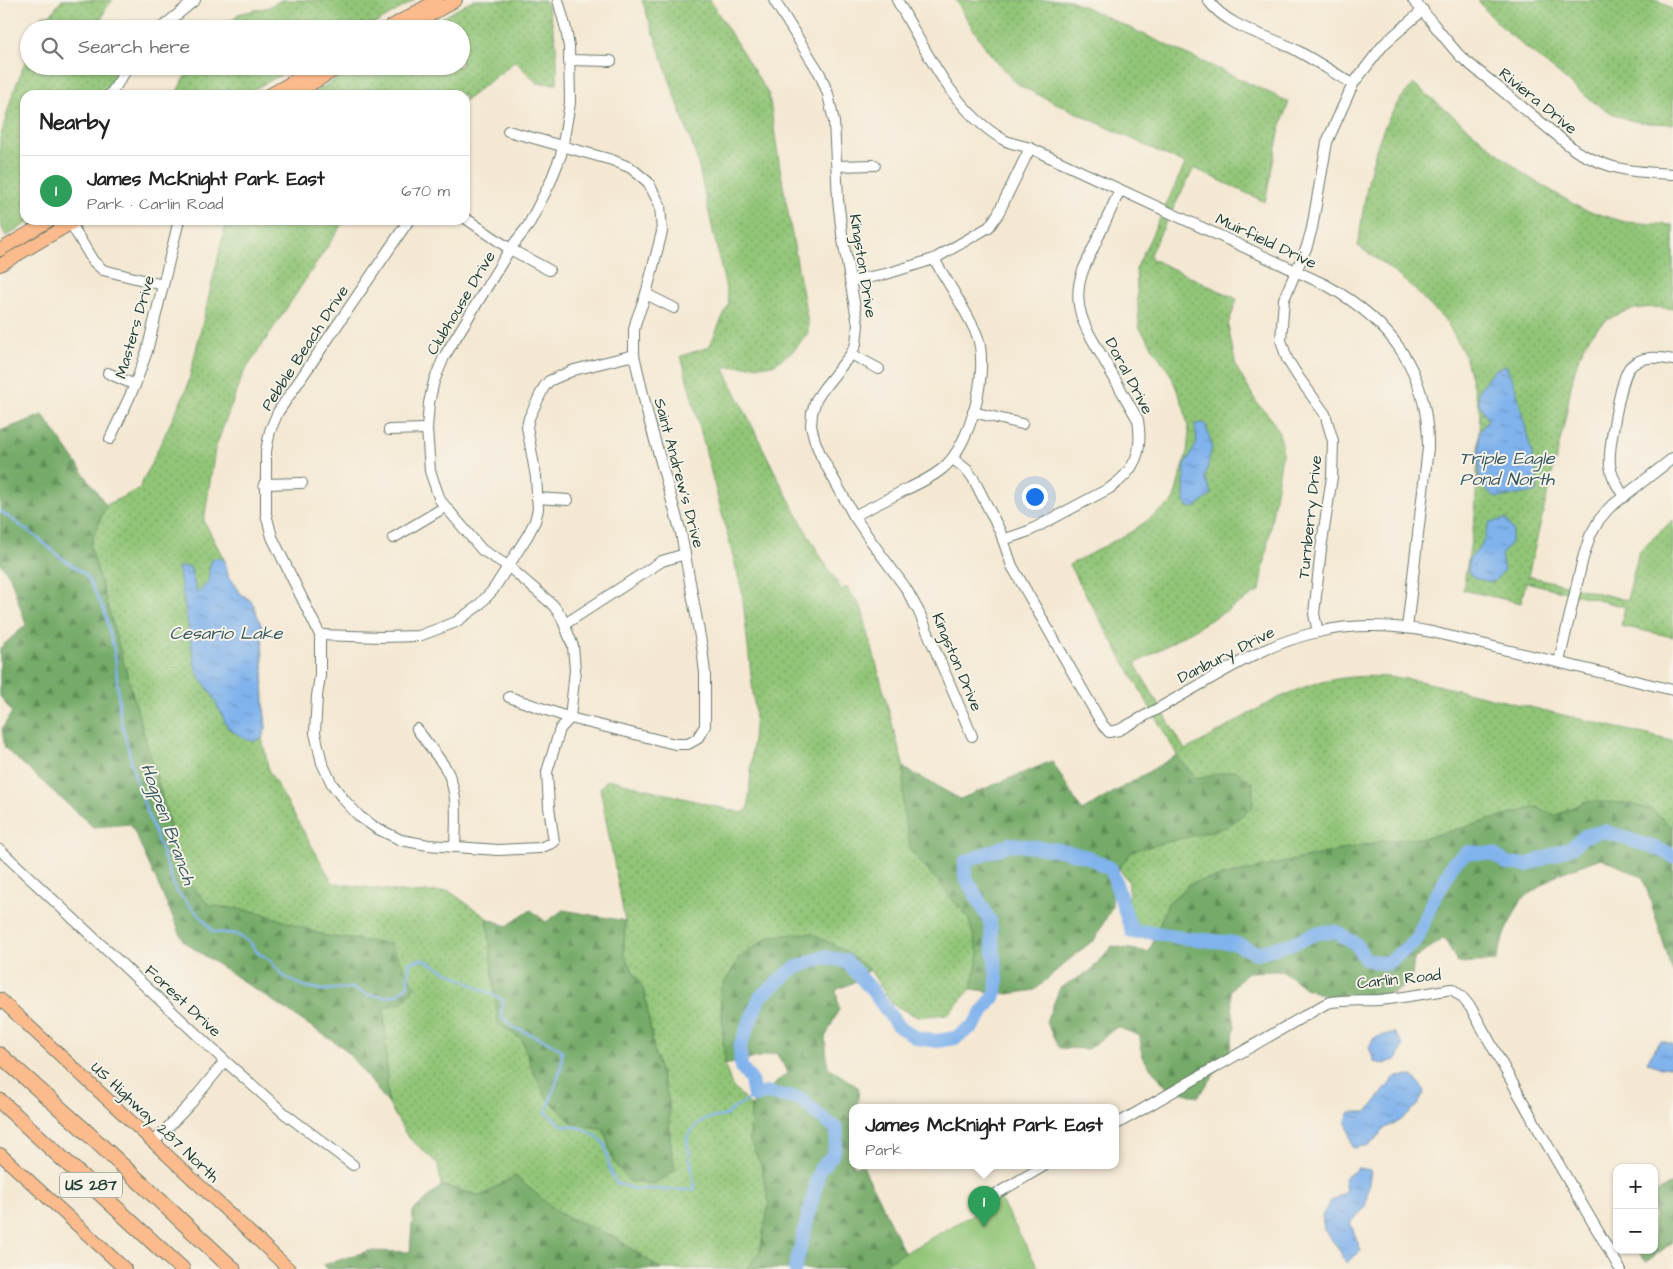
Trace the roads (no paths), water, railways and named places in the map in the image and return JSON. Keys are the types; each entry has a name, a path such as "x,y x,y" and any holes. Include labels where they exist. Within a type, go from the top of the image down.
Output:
{"highway":[{"name":"US 287","path":"1,1054 233,1269"},
{"name":"US 287","path":"0,1101 182,1269"}],"main road":[{"path":"402,20 437,0"},
{"path":"422,20 456,0"},
{"path":"278,90 304,75"},
{"path":"301,90 327,75"},
{"path":"0,250 42,225"},
{"path":"0,265 69,225"},
{"name":"US Highway 287 North","path":"0,999 289,1269"},
{"path":"0,1154 125,1269"}],"street":[{"path":"171,20 195,0"},
{"name":"Clubhouse Drive","path":"554,842 547,772 560,729 570,718 575,670 572,646 565,624 553,605 508,566 482,550 440,500 430,471 427,429 429,403 434,381 444,357 510,249 528,226 550,183 561,155 570,102 566,29 558,0"},
{"name":"Kingston Drive","path":"774,0 820,74 828,94 834,122 838,199 858,325 856,344 851,354 816,400 811,426 815,441 821,456 854,516 870,541 905,587 920,612 972,736"},
{"name":"Muirfield Drive","path":"898,0 940,75 971,115 1005,140 1030,148 1326,285 1351,299 1375,319 1406,356 1422,395 1427,423 1428,448 1407,628"},
{"path":"1208,0 1218,12 1238,24 1291,48 1353,84"},
{"name":"Riviera Drive","path":"1413,0 1461,57 1576,151 1593,161 1616,169 1673,174"},
{"name":"Turnberry Drive","path":"1318,632 1314,614 1321,549 1332,477 1333,441 1325,414 1291,365 1281,340 1284,299 1307,246 1312,228 1327,142 1353,84 1384,44 1423,10"},
{"path":"569,60 612,60"},
{"path":"113,90 123,75"},
{"name":"Saint Andrew's Drive","path":"508,131 612,160 631,168 648,182 660,205 662,232 646,294 636,320 634,355 648,416 681,533 702,648 705,673 705,726 697,739 688,744 674,744 570,718 509,697"},
{"path":"850,281 886,274 934,259 989,227 998,214 1030,148"},
{"path":"837,166 875,165"},
{"name":"Doral Drive","path":"1003,540 1029,531 1110,488 1122,480 1134,464 1137,456 1141,436 1138,420 1082,318 1078,299 1078,289 1082,273 1120,190"},
{"path":"470,221 510,249 550,270"},
{"path":"75,225 93,261 103,270 163,285"},
{"name":"Masters Drive","path":"110,438 135,386 147,351 178,225"},
{"name":"Pebble Beach Drive","path":"406,225 278,412 270,430 266,451 264,484 266,514 272,538 320,635 320,676 316,696 315,733 322,763 332,784 360,817 376,828 401,840 498,850 540,848 554,842"},
{"path":"854,516 928,479 941,470 953,459 968,430 980,380 981,363 977,336 934,259"},
{"path":"646,294 674,308"},
{"path":"851,354 879,369"},
{"path":"320,635 381,637 425,634 456,622 478,606 493,590 535,521 538,509 536,477 527,427 529,418 544,387 549,381 574,370 634,355"},
{"path":"1624,497 1614,478 1610,464 1610,449 1623,381 1629,368 1641,359 1656,357 1673,360"},
{"path":"108,373 135,386"},
{"path":"973,412 1022,424"},
{"path":"389,430 427,429"},
{"path":"1559,662 1590,536 1599,520 1609,508 1673,458"},
{"name":"Danbury Drive","path":"953,459 967,470 973,478 1000,531 1012,566 1102,724 1109,732 1119,730 1260,651 1290,639 1344,628 1378,626 1407,628 1673,690"},
{"path":"264,484 302,483"},
{"path":"537,498 568,500"},
{"path":"393,538 445,507"},
{"path":"565,624 662,561 685,554"},
{"path":"417,730 445,768 451,780 457,810 455,846"},
{"name":"Forest Drive","path":"0,850 225,1061 284,1113 353,1165"},
{"name":"Carlin Road","path":"1119,1123 1327,1003 1343,999 1364,1001 1400,998 1452,989 1471,1008 1537,1127 1620,1269"},
{"path":"153,1143 191,1103 225,1061"},
{"path":"996,1194 1039,1169"}],"water":[{"name":"Triple Eagle Pond North","path":"1506,365 1516,389 1537,475 1537,492 1497,498 1484,488 1479,476 1479,432 1488,420 1479,403 1478,391 1494,370"},
{"path":"1205,423 1212,446 1205,478 1212,494 1195,508 1187,507 1184,497 1185,465 1197,443 1195,424"},
{"path":"1506,519 1513,531 1510,544 1501,555 1504,571 1493,582 1476,579 1468,572 1469,559 1481,547 1490,522"},
{"name":"Cesario Lake","path":"219,558 225,561 228,576 240,593 251,601 262,628 266,728 262,738 254,741 247,740 228,728 213,696 196,671 178,567 190,567 197,594 209,581 209,569 212,559"},
{"path":"1394,1032 1403,1045 1397,1059 1384,1064 1374,1062 1369,1047 1374,1038"},
{"path":"1661,1041 1673,1044 1673,1066 1661,1068 1647,1062"},
{"path":"1413,1076 1425,1091 1418,1105 1400,1121 1385,1128 1370,1145 1353,1148 1346,1120 1350,1112 1367,1112 1395,1077"},
{"path":"1358,1168 1371,1170 1365,1208 1350,1222 1361,1251 1346,1263 1339,1249 1324,1230 1322,1216 1330,1202 1346,1191 1344,1179"}],"waterway":[{"name":"Hogpen Branch","path":"0,511 86,575 104,610 115,654 120,716 136,781 176,891 213,932 236,934 250,942 257,952 270,960 282,975 303,986 323,990 352,988 368,995 386,997 398,994 408,985 409,963 422,959 503,1000 501,1016 513,1027 549,1042 562,1050 561,1068 546,1113 562,1125 581,1128 595,1135 605,1144 610,1170 616,1183 634,1189 695,1190 687,1138 698,1123 706,1119 725,1116 754,1096"},
{"path":"795,1269 820,1169 832,1156 837,1129 801,1099 767,1093 754,1096 751,1080 741,1067 740,1046 760,997 793,969 824,957 846,961 872,990 897,1025 917,1038 937,1041 955,1038 973,1026 996,993 997,979 990,921 965,876 965,862 1010,844 1060,850 1088,857 1111,869 1132,932 1153,932 1174,937 1234,943 1257,953 1293,943 1317,933 1336,932 1356,944 1365,959 1386,964 1417,940 1432,902 1453,863 1468,852 1493,854 1506,863 1527,865 1572,847 1585,836 1604,831 1673,856"}],"place":[{"name":"James McKnight Park East","path":"984,1227"}]}
